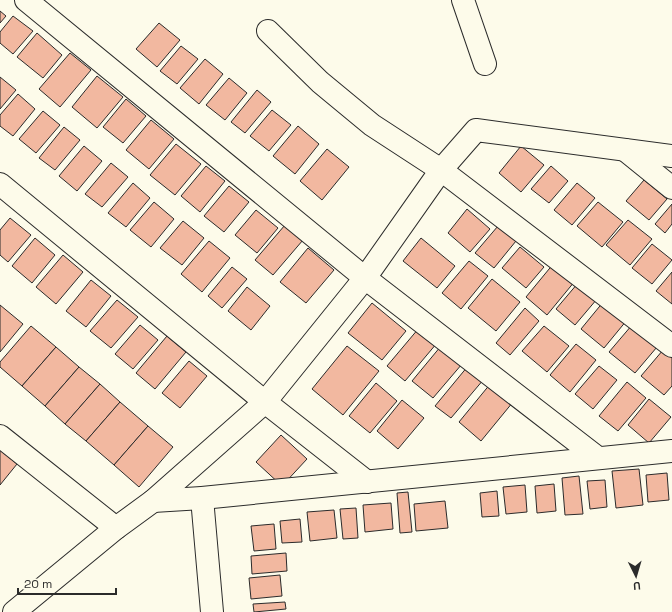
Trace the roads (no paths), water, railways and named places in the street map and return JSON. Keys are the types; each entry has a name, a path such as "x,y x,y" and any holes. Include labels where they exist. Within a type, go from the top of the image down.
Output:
{"street":[{"path":"26,0 365,278 598,458"},
{"path":"463,0 485,64"},
{"path":"268,31 320,82 372,125 441,170 672,346"},
{"path":"14,612 116,528 153,501 265,402 365,278 441,170 476,130 672,156"},
{"path":"625,150 672,188"},
{"path":"0,184 265,402 367,482"},
{"path":"0,436 116,528"},
{"path":"153,501 202,498 672,451"},
{"path":"202,498 212,612"}]}
